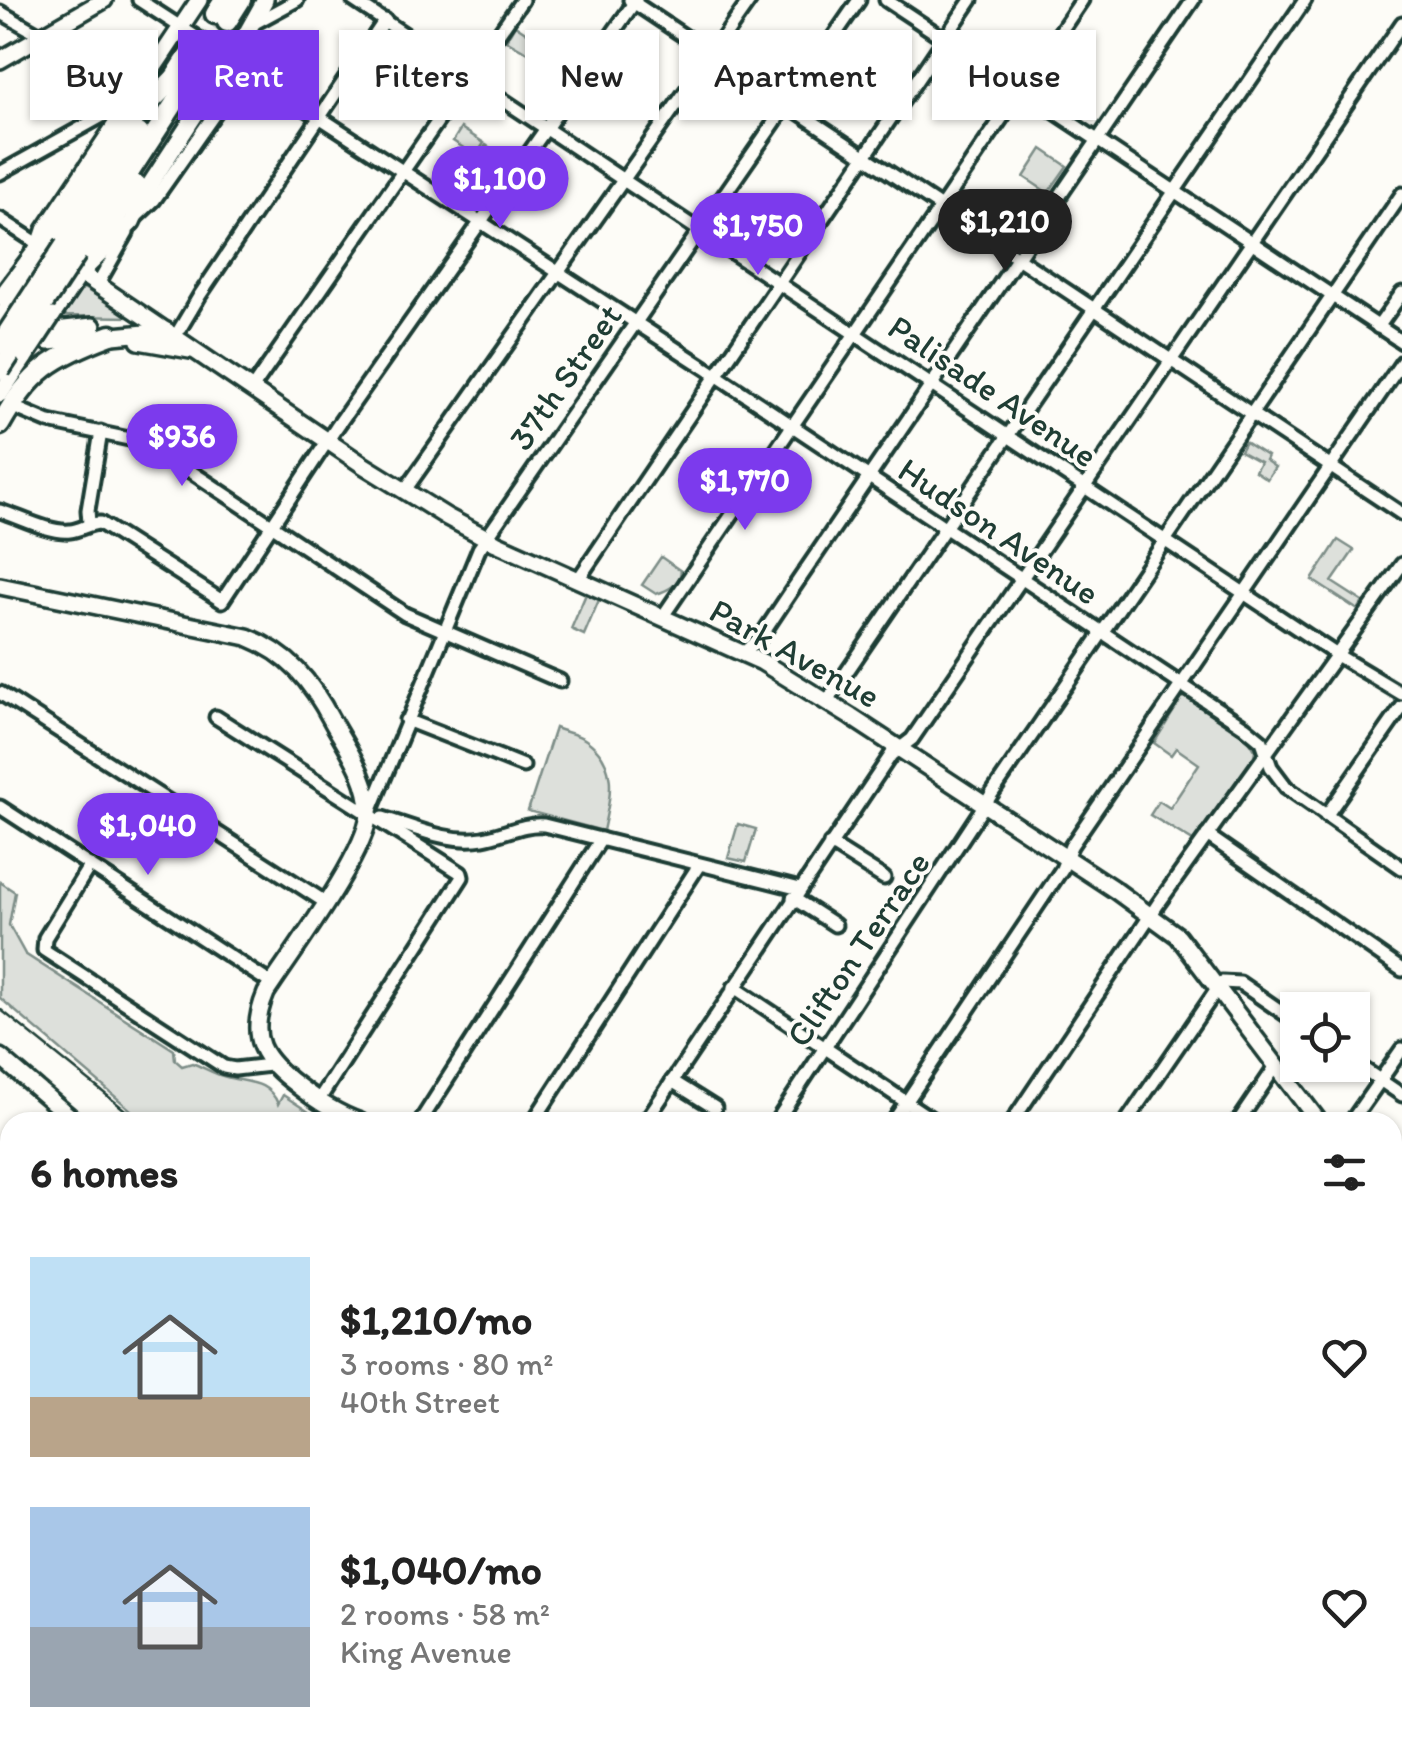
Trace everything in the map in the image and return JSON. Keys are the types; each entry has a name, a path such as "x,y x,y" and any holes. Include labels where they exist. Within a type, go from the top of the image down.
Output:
{"highway":[{"path":"222,12 240,0"},
{"path":"0,370 64,256 176,77 199,58 64,256 4,341"},
{"path":"0,322 26,282 64,256"},
{"path":"6,400 45,366 71,350 111,335"},
{"path":"0,426 6,400 26,357"}],"main road":[{"path":"52,30 104,0"},
{"path":"158,62 199,0"},
{"path":"247,30 265,0"},
{"path":"0,60 30,43"},
{"path":"26,357 52,329 64,256 45,230 118,120"},
{"path":"0,298 64,256 132,222 145,192 192,120"},
{"name":"Park Avenue","path":"64,256 194,351 405,490 486,538 663,616 827,701 1067,858 1178,936 1311,1112"},
{"name":"Park Avenue","path":"52,329 112,326 171,334"},
{"path":"52,329 111,335 171,334"},
{"path":"111,335 194,351"},
{"path":"0,586 247,637 279,652 302,672 320,697 362,777 369,814 356,852 272,984 258,1012 257,1033 270,1066 318,1102 339,1112"},
{"path":"0,1057 64,1112"}],"street":[{"name":"Hudson Avenue","path":"139,0 185,30"},
{"path":"250,25 297,0"},
{"name":"Palisade Avenue","path":"352,0 400,30"},
{"path":"501,30 522,0"},
{"path":"728,30 750,0"},
{"name":"37th Street","path":"838,30 858,0"},
{"path":"886,0 932,32"},
{"path":"951,30 971,0"},
{"path":"1061,30 1082,0"},
{"path":"742,654 760,638 1193,0"},
{"path":"827,701 1305,0"},
{"path":"0,511 60,530 73,531 89,523 110,528 222,601 634,1 679,32"},
{"path":"0,12 32,30"},
{"path":"171,334 385,20"},
{"path":"652,1112 890,754 912,739 1402,23"},
{"path":"579,578 932,58"},
{"name":"Palisade Avenue","path":"505,99 1337,656 1402,694"},
{"path":"405,490 679,99"},
{"name":"Hudson Avenue","path":"319,115 716,374 1244,727 1262,741 1271,767 1286,788 1402,868"},
{"path":"0,174 96,120"},
{"path":"98,284 132,222 154,200 210,120"},
{"path":"252,389 438,120"},
{"name":"37th Street","path":"369,814 486,538 776,120"},
{"path":"811,120 1402,514"},
{"path":"663,616 1000,120"},
{"path":"1067,120 1402,342"},
{"name":"Clifton Terrace","path":"783,1112 985,805 1402,194"},
{"path":"0,219 64,256"},
{"path":"1378,327 1402,293"},
{"path":"900,1112 1072,846 1402,362"},
{"path":"6,400 49,422 148,442 405,614 560,681"},
{"path":"89,523 101,432"},
{"path":"1019,1112 1150,915 1402,564"},
{"path":"0,693 325,902"},
{"path":"1326,816 1402,707"},
{"path":"216,717 460,873 462,878 318,1102"},
{"path":"406,720 524,766"},
{"path":"0,807 272,984"},
{"path":"369,814 458,839 482,838 534,824 601,840 699,864 796,894 835,926"},
{"path":"1207,835 1402,970"},
{"path":"426,1112 601,840"},
{"path":"830,844 884,878"},
{"path":"539,1112 699,864"},
{"path":"90,865 44,938 44,950 224,1066 270,1066"},
{"path":"1133,1112 1217,986 1226,981 1240,983 1280,1011"},
{"path":"734,987 920,1112"},
{"path":"1358,1112 1402,1049"},
{"path":"1245,1112 1276,1066"},
{"path":"1370,1073 1402,1095"},
{"path":"672,1081 716,1108"}],"shaded area":[{"path":"515,25 525,32 525,51 506,40"},
{"path":"461,128 484,143 476,156 453,141"},
{"path":"486,145 509,160 500,173 478,157"},
{"path":"1042,149 1067,166 1048,193 1024,177"},
{"path":"82,287 131,317 64,316"},
{"path":"1245,442 1267,456 1265,460 1275,467 1267,479 1255,471 1260,462 1240,451"},
{"path":"1338,540 1354,550 1332,582 1363,602 1358,610 1312,580"},
{"path":"661,557 681,571 673,586 656,594 642,585"},
{"path":"586,594 599,600 584,635 571,629"},
{"path":"1183,696 1249,740 1255,750 1193,841 1150,815 1159,801 1170,808 1199,764 1176,748 1171,755 1154,743"},
{"path":"555,728 586,740 604,760 610,782 603,831 528,811"},
{"path":"738,824 756,829 746,862 728,858"},
{"path":"0,882 15,892 9,925 25,954 174,1050 175,1060 182,1066 192,1063 219,1075 255,1083 268,1090 278,1104 283,1095 309,1112 134,1112 0,998"}],"tunnel":[{"path":"205,30 215,14"},
{"path":"222,30 227,22"}],"tram line":[{"path":"0,1009 128,1112"}]}
